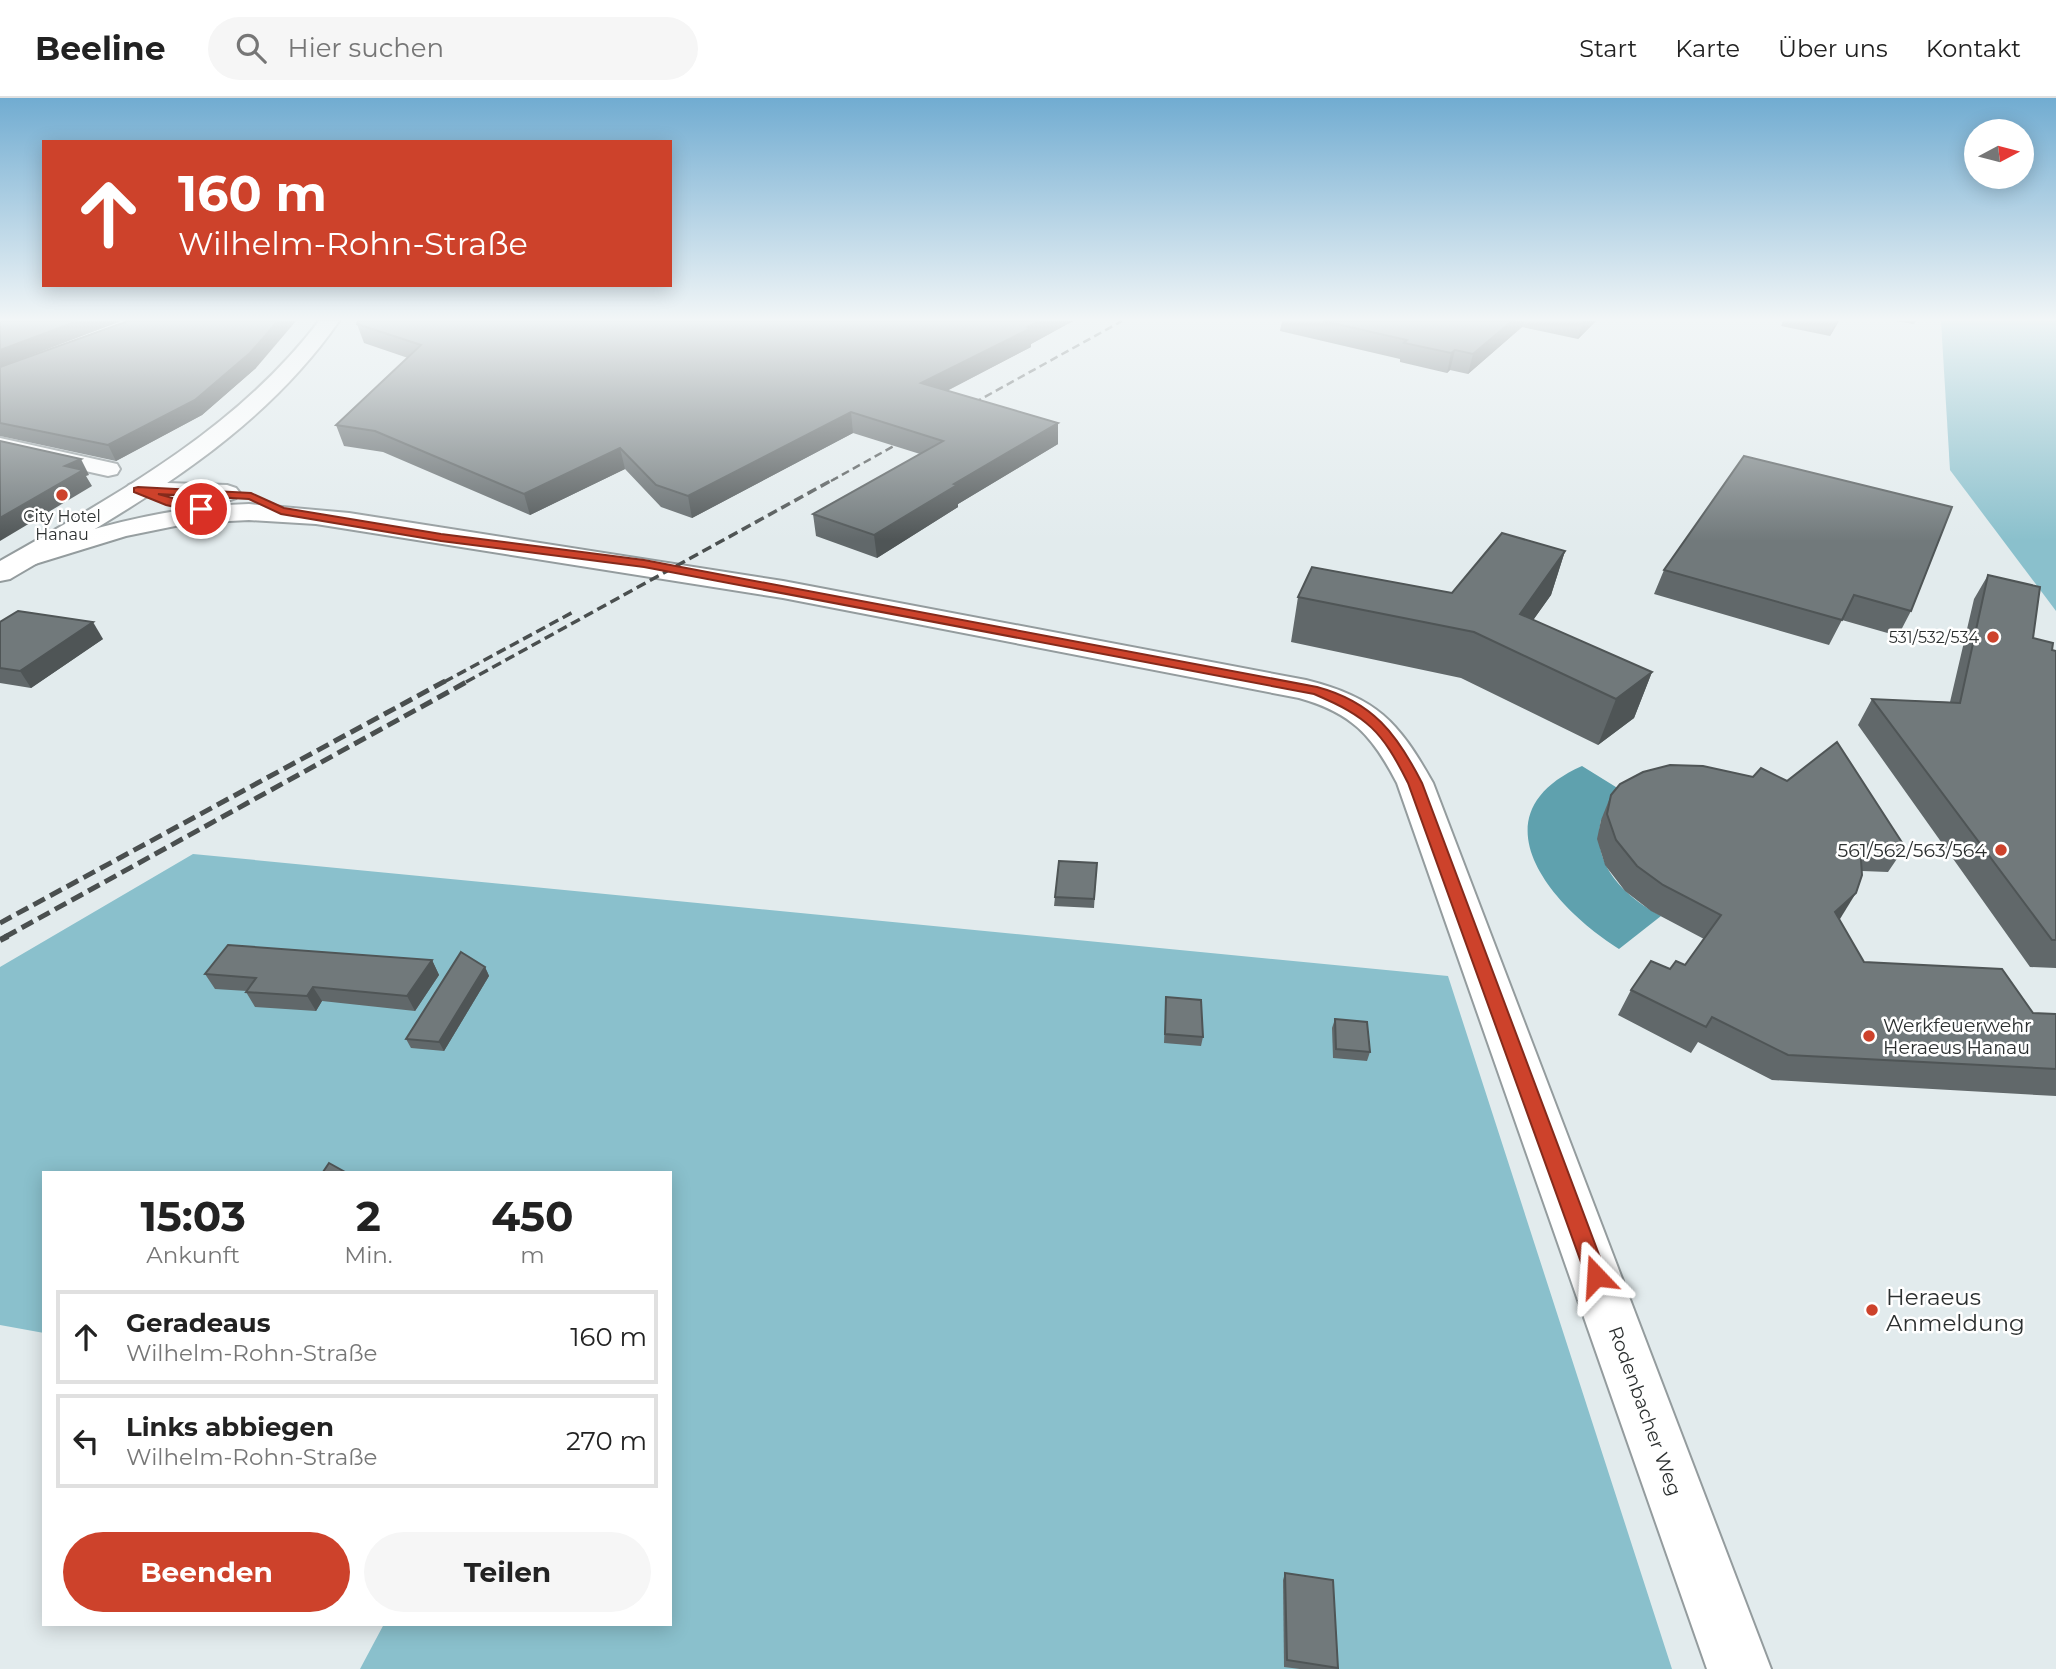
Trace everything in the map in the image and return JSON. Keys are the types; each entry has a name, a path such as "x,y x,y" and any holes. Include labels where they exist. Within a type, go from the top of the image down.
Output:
{"street":[{"path":"11,567 138,490 193,452 266,394"},
{"path":"0,445 108,469"},
{"path":"193,452 208,477 281,511"},
{"path":"138,490 251,496"},
{"path":"138,490 170,502 216,513"},
{"path":"11,567 138,524 216,513 281,511"},
{"name":"Rodenbacher Weg","path":"281,511 441,537 644,564 1182,664 1336,697 1379,726 1397,748 1415,783 1739,1669"}],"shaded area":[{"path":"1945,394 2056,394 2056,611 1950,470"},
{"path":"1582,766 1632,797 1601,820 1601,851 1606,865 1623,889 1661,916 1619,949 1569,910 1549,886 1534,860 1528,834 1532,809 1549,786"},
{"path":"193,854 1448,976 1672,1669 360,1669 383,1626 672,1626 672,1171 42,1171 42,1333 0,1325 0,967"}],"building":[{"path":"0,394 202,394 108,445 0,423"},
{"path":"369,394 960,394 1058,423 874,535 813,514 943,441 851,412 688,496 656,485 620,448 524,494 375,431 336,425"},
{"path":"0,441 81,459 65,466 83,470 0,518"},
{"path":"1744,456 1952,507 1911,611 1854,595 1842,620 1664,570"},
{"path":"1502,533 1565,551 1520,614 1652,672 1616,699 1474,632 1298,597 1312,567 1452,593"},
{"path":"1988,575 2040,587 2033,638 2053,643 2052,650 2056,651 2056,940 2052,940 1872,699 1960,703"},
{"path":"18,611 93,622 20,671 0,668 0,622"},
{"path":"1837,742 1905,847 1860,844 1862,875 1856,893 1835,912 1864,962 2002,969 2033,1013 2056,1014 2056,1069 1788,1055 1712,1017 1706,1027 1631,990 1651,961 1670,969 1676,961 1685,965 1721,915 1663,885 1637,866 1616,840 1607,814 1611,795 1620,784 1643,772 1670,765 1703,766 1753,777 1761,768 1787,781"},
{"path":"1059,861 1097,863 1094,899 1055,897"},
{"path":"228,945 432,960 407,996 313,987 307,996 246,992 256,978 205,974"},
{"path":"461,952 485,967 439,1042 406,1039"},
{"path":"1166,997 1201,1000 1203,1037 1165,1034"},
{"path":"1335,1019 1367,1022 1370,1052 1336,1049"},
{"path":"329,1163 343,1171 324,1171"},
{"path":"1285,1573 1333,1580 1338,1668 1287,1660"}],"railway":[{"path":"963,409 990,394"},
{"path":"831,481 910,437"},
{"path":"466,682 834,479"},
{"path":"444,682 575,611"},
{"path":"0,923 447,680"},
{"path":"5,937 470,680"},
{"path":"0,940 8,936"}],"place":[{"name":"City Hotel Hanau","path":"62,495"},
{"name":"531/532/534","path":"1993,637"},
{"name":"561/562/563/564","path":"2001,850"},
{"name":"Werkfeuerwehr Heraeus Hanau","path":"1869,1036"},
{"name":"Heraeus Anmeldung","path":"1872,1310"}],"route":[{"path":"201,509 170,502 138,490 206,491 251,496 281,511 441,537 644,564 1182,664 1336,697 1379,726 1397,748 1415,783 1596,1276"}]}
